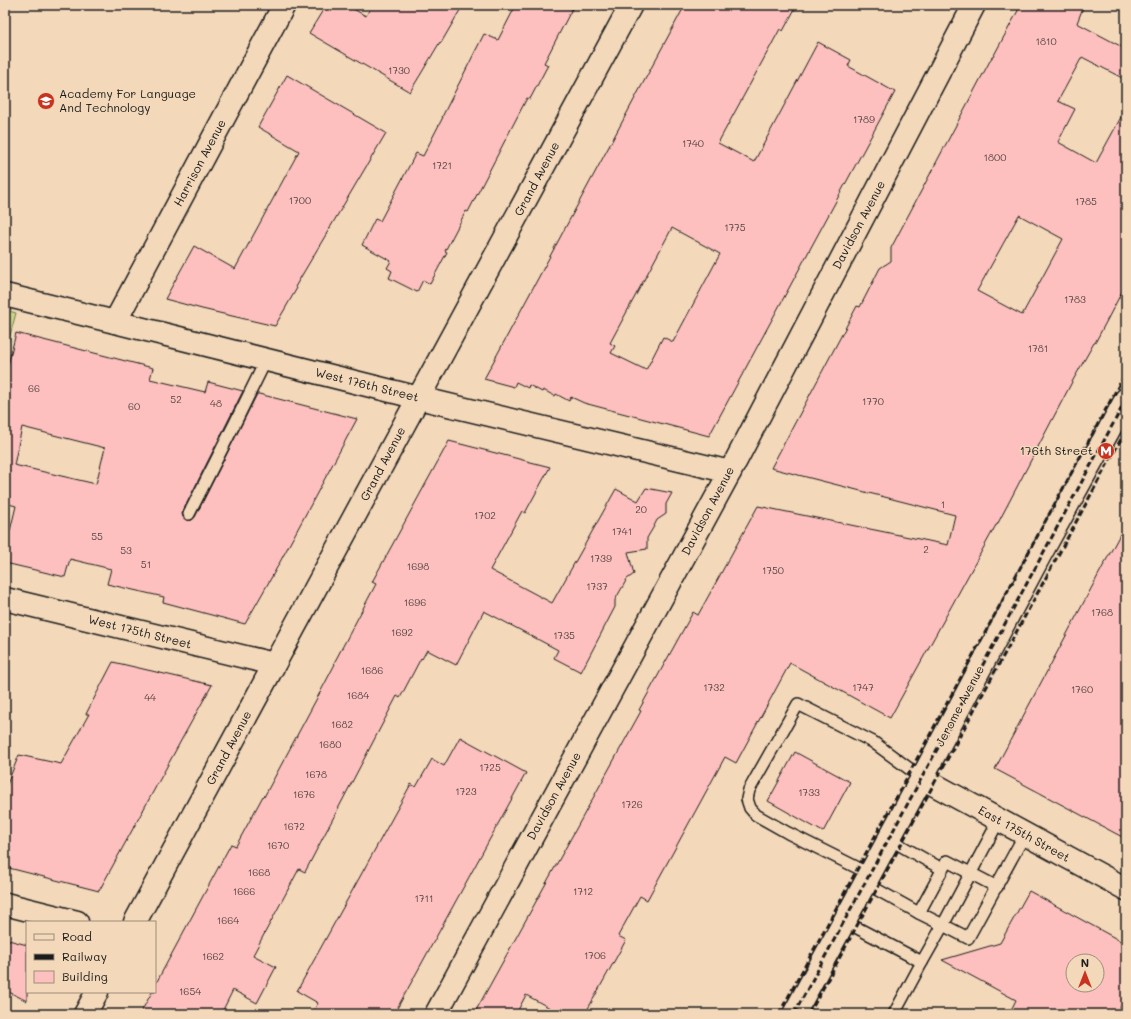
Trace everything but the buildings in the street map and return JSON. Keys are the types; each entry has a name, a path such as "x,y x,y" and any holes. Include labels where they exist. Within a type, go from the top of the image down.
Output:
{"street":[{"name":"Harrison Avenue","path":"115,322 284,5"},
{"name":"Grand Avenue","path":"136,921 631,5"},
{"name":"Davidson Avenue","path":"436,1014 730,472 974,5"},
{"name":"West 176th Street","path":"5,295 418,398 730,472"},
{"name":"Jerome Avenue","path":"794,1014 922,778 1040,555 1126,399"},
{"name":"West 175th Street","path":"5,599 274,664"},
{"name":"East 175th Street","path":"922,778 1126,889"},
{"path":"5,904 73,921"},
{"path":"85,1014 96,993"}],"lane":[{"path":"189,514 266,360"},
{"path":"922,778 873,742 798,704 749,790 747,799 750,808 756,815 867,879 919,912 968,938 1025,834"},
{"path":"894,1014 1000,820"},
{"path":"889,839 942,869"},
{"path":"919,912 947,861 997,886"},
{"path":"844,921 922,962"}],"green space":[{"path":"5,310 16,313 5,354"}],"railway":[{"path":"779,1014 1126,372"},
{"path":"794,1014 1126,400"},
{"path":"809,1014 1126,430"}],"place":[{"name":"Academy For Language And Technology","path":"46,101"},
{"name":"176th Street","path":"1106,451"}]}
